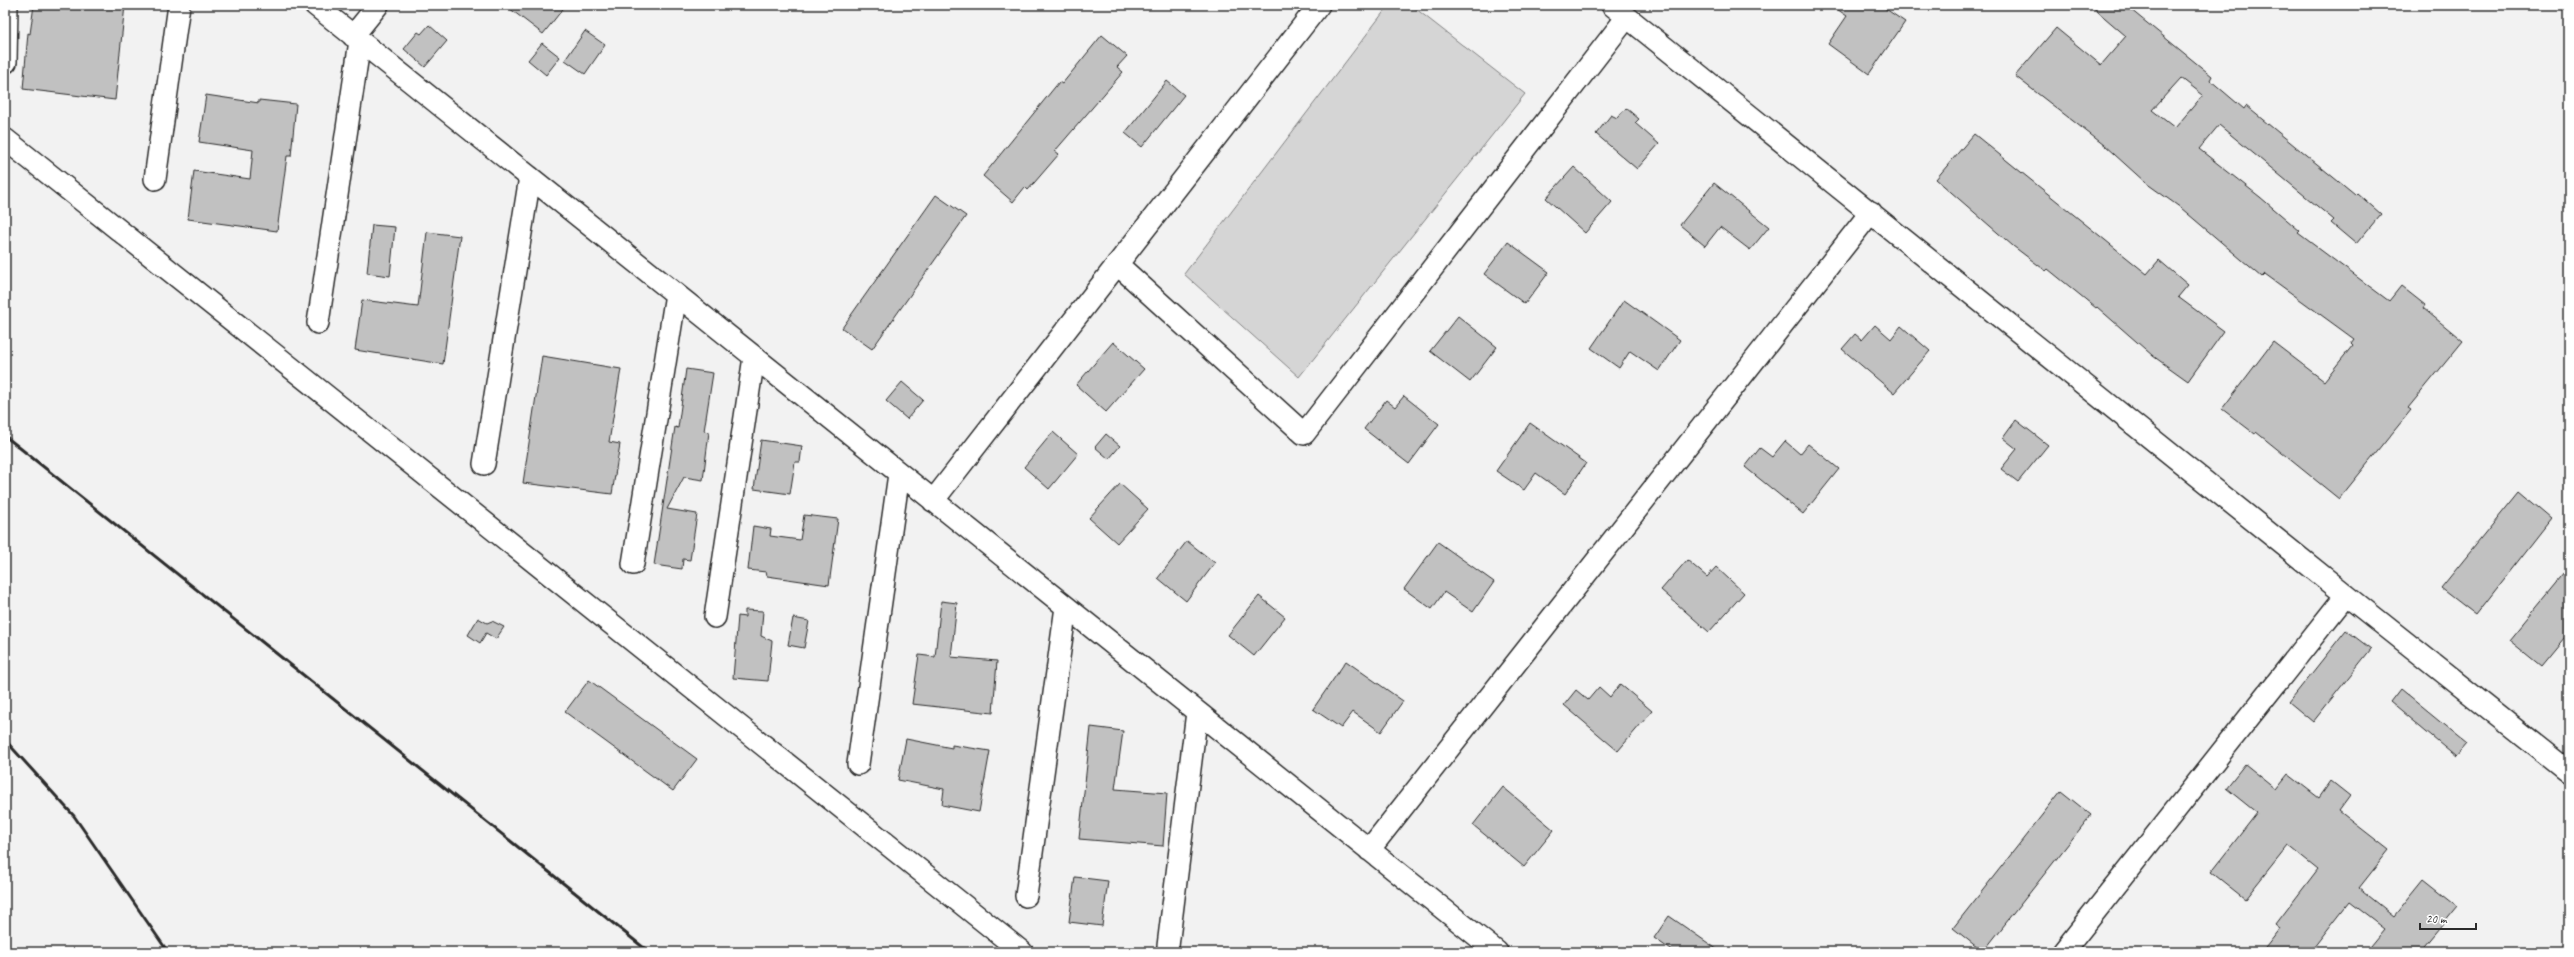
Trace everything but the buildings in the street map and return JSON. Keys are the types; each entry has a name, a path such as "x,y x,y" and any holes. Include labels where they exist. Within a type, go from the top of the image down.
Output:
{"street":[{"path":"6,62 7,5"},
{"path":"155,179 179,5"},
{"path":"315,5 1497,952"},
{"path":"318,323 357,38 378,5"},
{"path":"933,501 1319,5"},
{"path":"1117,264 1304,434 1619,11 2346,595 2569,772"},
{"path":"5,139 1022,952"},
{"path":"484,464 530,177"},
{"path":"1369,850 1871,212"},
{"path":"633,564 676,294"},
{"path":"714,617 754,357"},
{"path":"858,764 899,474"},
{"path":"2063,952 2346,595"},
{"path":"1026,896 1066,607"},
{"path":"1168,946 1196,712"}],"shaded area":[{"path":"1389,5 1411,5 1525,94 1299,377 1184,274"}],"railway":[{"path":"5,436 649,952"},
{"path":"5,740 74,816 168,952"}]}
